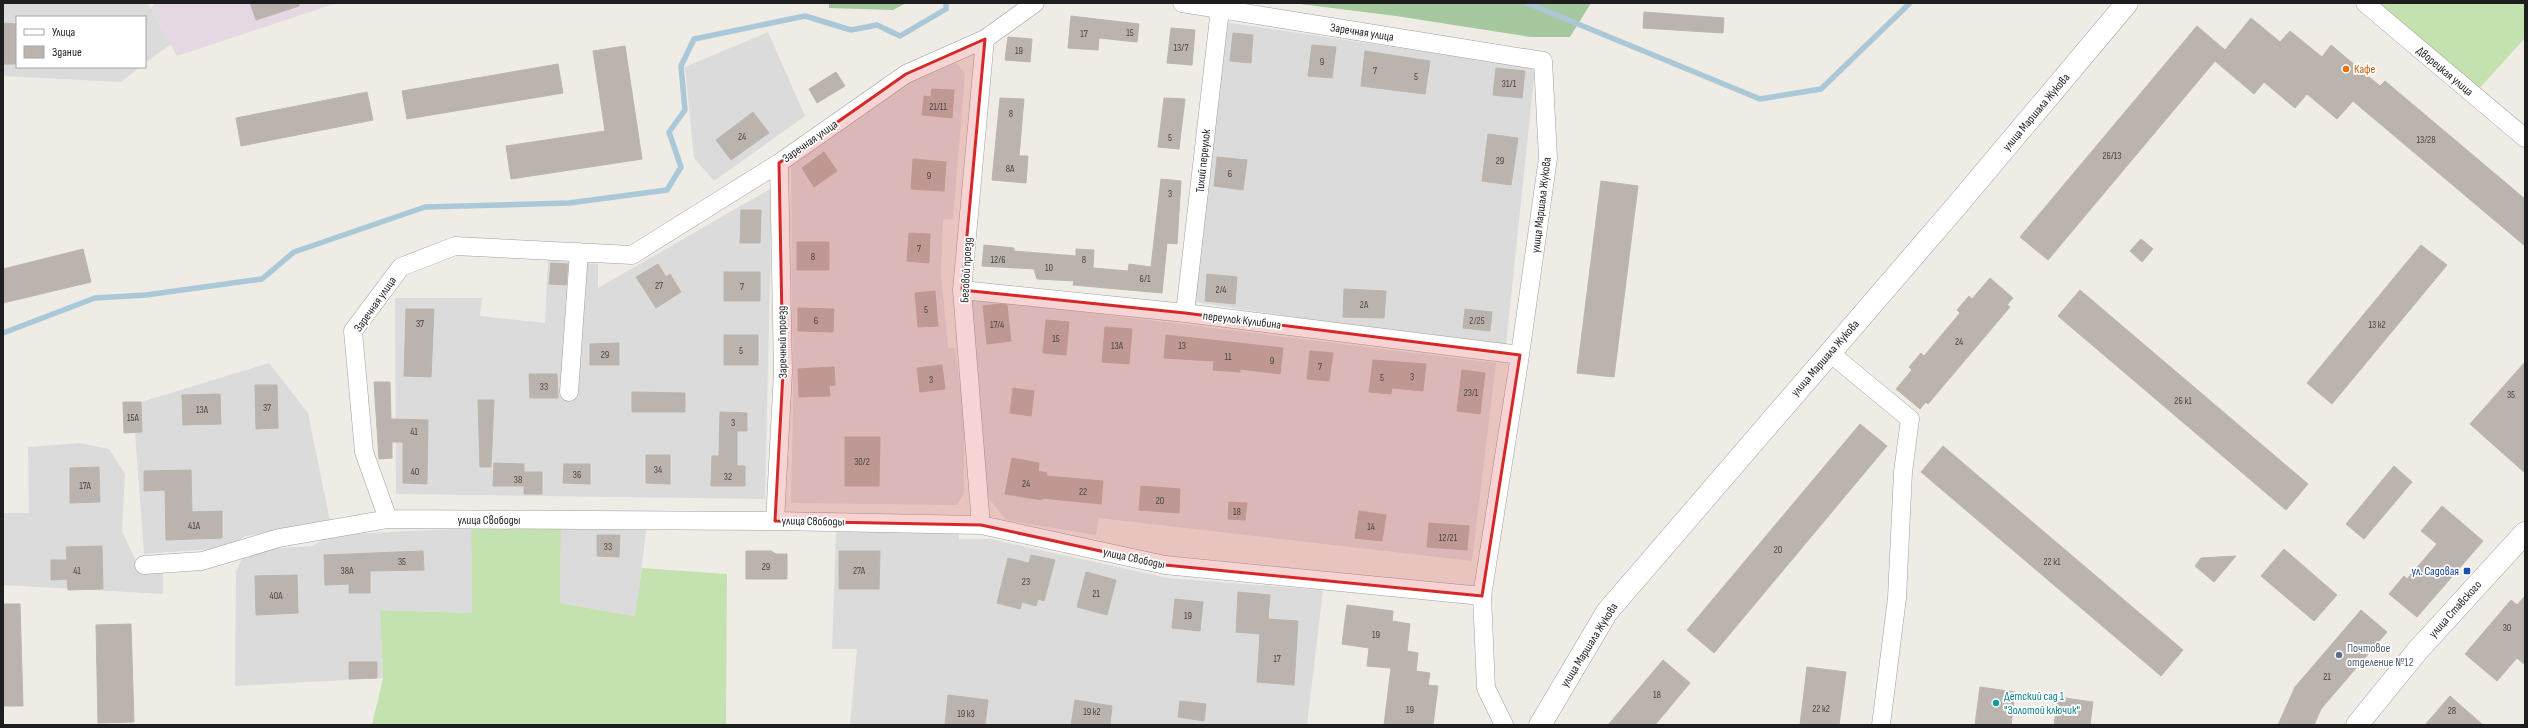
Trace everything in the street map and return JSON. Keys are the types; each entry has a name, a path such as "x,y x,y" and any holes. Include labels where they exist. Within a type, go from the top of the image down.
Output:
{"street":[{"name":"Заречная улица","path":"388,519 364,452 353,330 401,267 455,246 632,255 779,163 906,74 985,39 1035,3"},
{"name":"Заречная улица","path":"1182,3 1543,60"},
{"name":"улица Маршала Жукова","path":"1540,725 1607,612 1830,353 2127,3"},
{"name":"Дворецкая улица","path":"2365,3 2525,138"},
{"name":"Тихий переулок","path":"1185,313 1220,9"},
{"name":"Беговой проезд","path":"981,525 962,290 985,39"},
{"name":"улица Маршала Жукова","path":"1504,725 1486,688 1482,596 1520,355 1548,158 1543,60"},
{"name":"Заречный проезд","path":"775,521 783,372 779,163"},
{"path":"569,392 579,252"},
{"name":"переулок Кулибина","path":"962,290 1185,313 1520,355"},
{"path":"1830,353 1910,419 1903,472 1897,598 1881,725"},
{"name":"улица Свободы","path":"144,565 202,561 279,538 388,519 775,521 981,525 1165,565 1482,596"},
{"name":"улица Ставского","path":"2357,725 2418,650 2523,539"}],"highlighted area":[{"path":"985,39 962,290 1185,313 1520,355 1482,596 1165,565 981,525 775,521 783,372 779,163 906,74"}],"shaded area":[{"path":"3,3 148,3 171,44 146,62 146,16 16,16 16,68 139,68 121,82 3,76"},
{"path":"155,3 337,3 177,56 151,8"},
{"path":"1224,22 1535,68 1506,345 1350,326 1195,302"},
{"path":"768,32 805,116 714,181 694,158 685,67"},
{"path":"957,63 965,74 953,219 943,219 941,274 948,348 955,348 964,413 964,493 957,505 791,503 793,405 791,164 913,79"},
{"path":"772,188 765,499 396,494 395,298 482,298 480,316 545,323 548,260 598,264 598,288"},
{"path":"969,298 1496,363 1472,561 1099,518 1096,535 1006,520 984,492"},
{"path":"269,363 308,413 330,521 245,536 226,548 144,554 135,432 123,402 141,402"},
{"path":"80,443 109,449 125,474 122,531 140,570 163,570 163,594 3,585 3,513 29,513 28,447"},
{"path":"471,528 472,613 380,610 383,678 235,686 236,571 246,550 312,546 331,535"},
{"path":"561,529 646,530 636,616 560,603"},
{"path":"836,530 959,532 959,539 990,539 1168,578 1323,590 1307,725 850,725 857,649 832,649"}],"green space":[{"path":"829,3 906,3 893,10 829,8"},
{"path":"1292,3 1591,3 1570,37 1530,37 1396,16"},
{"path":"2378,3 2525,3 2525,38 2477,91"},
{"path":"471,528 561,529 560,603 635,616 642,568 727,574 726,725 372,725 383,678 380,610 472,613"}],"building":[{"path":"250,3 299,3 299,6 256,20"},
{"path":"1644,12 1724,18 1723,33 1643,28"},
{"path":"1071,16 1139,24 1137,42 1099,38 1098,50 1068,48"},
{"path":"2251,18 2280,42 2290,31 2322,57 2331,45 2380,86 2385,81 2525,199 2525,246 2353,101 2337,119 2307,94 2295,108 2264,82 2254,94 2215,61 2048,260 2020,237 2197,26 2225,50"},
{"path":"3,23 16,24 16,64 3,64"},
{"path":"1171,28 1195,30 1192,65 1167,63"},
{"path":"1233,33 1253,35 1251,63 1230,61"},
{"path":"1008,37 1032,39 1030,62 1005,60"},
{"path":"1312,45 1336,47 1332,78 1308,76"},
{"path":"625,46 642,159 511,179 506,146 605,131 593,51"},
{"path":"1365,51 1430,61 1425,94 1361,86"},
{"path":"558,64 563,93 407,119 402,91"},
{"path":"1496,68 1525,71 1522,98 1493,95"},
{"path":"836,72 845,86 817,103 809,89"},
{"path":"932,89 954,90 952,118 922,115 924,96 931,97"},
{"path":"367,92 373,120 241,146 236,118"},
{"path":"1000,98 1024,99 1019,156 1028,156 1026,183 992,180"},
{"path":"1164,98 1185,99 1179,149 1158,147"},
{"path":"753,112 769,133 731,160 716,140"},
{"path":"1488,134 1518,138 1511,185 1482,181"},
{"path":"824,152 837,171 814,187 802,168"},
{"path":"1217,157 1247,160 1243,190 1214,186"},
{"path":"913,159 946,162 944,191 911,189"},
{"path":"1161,179 1181,181 1177,244 1167,243 1162,293 1073,285 1074,281 1037,279 1034,269 982,266 984,245 1014,248 1014,251 1076,256 1076,249 1094,250 1093,268 1128,271 1129,264 1151,267"},
{"path":"1601,181 1638,186 1614,377 1577,373"},
{"path":"741,210 761,210 760,243 740,243"},
{"path":"909,233 930,234 929,263 907,261"},
{"path":"2141,239 2153,249 2142,262 2130,251"},
{"path":"797,242 829,242 829,270 797,270"},
{"path":"2421,245 2447,265 2332,404 2307,383"},
{"path":"83,249 91,282 3,303 3,269"},
{"path":"551,263 568,264 566,285 549,284"},
{"path":"658,264 666,277 670,274 681,292 656,308 636,277"},
{"path":"724,272 760,272 760,301 724,301"},
{"path":"1207,274 1237,277 1235,304 1205,301"},
{"path":"1990,278 2013,298 2007,305 2010,307 1928,404 1926,402 1920,409 1896,389 1912,370 1909,367 1921,353 1924,356 1960,313 1957,310 1969,296 1972,299"},
{"path":"1344,289 1386,291 1384,318 1343,317"},
{"path":"2080,290 2308,484 2286,510 2058,316"},
{"path":"935,291 938,326 918,327 915,293"},
{"path":"1000,304 1007,305 1011,341 987,344 983,306"},
{"path":"798,308 834,309 833,332 798,331"},
{"path":"406,309 434,309 431,377 404,376"},
{"path":"1465,309 1492,312 1490,331 1463,328"},
{"path":"1046,320 1069,322 1066,355 1043,353"},
{"path":"1105,327 1132,329 1129,364 1102,362"},
{"path":"724,335 758,335 758,365 724,365"},
{"path":"1166,335 1283,348 1280,374 1240,369 1240,372 1213,370 1214,361 1164,358"},
{"path":"619,343 619,365 590,365 590,344"},
{"path":"1310,351 1333,353 1329,381 1307,379"},
{"path":"1373,360 1426,364 1423,391 1392,388 1391,394 1369,392"},
{"path":"2525,362 2525,473 2470,424"},
{"path":"942,365 945,389 920,392 917,368"},
{"path":"834,367 835,385 829,386 830,396 799,397 798,369"},
{"path":"1462,370 1485,373 1480,414 1457,411"},
{"path":"529,374 557,374 558,398 530,398"},
{"path":"374,382 390,382 391,419 428,420 427,484 403,483 403,442 392,442 392,458 379,459"},
{"path":"255,385 277,385 278,428 256,429"},
{"path":"1013,388 1034,391 1031,416 1010,413"},
{"path":"632,392 685,393 685,412 632,412"},
{"path":"220,394 221,424 183,425 182,395"},
{"path":"478,400 494,400 491,467 480,467"},
{"path":"123,402 141,402 142,432 124,433"},
{"path":"720,412 747,413 747,431 737,431 737,466 745,466 745,486 711,486 712,456 719,456"},
{"path":"1860,424 1887,446 1714,653 1687,630"},
{"path":"845,437 880,437 879,486 845,486"},
{"path":"1943,446 2183,650 2161,676 1921,472"},
{"path":"646,455 670,455 670,484 646,483"},
{"path":"1012,458 1039,463 1038,471 1047,473 1046,476 1103,481 1101,504 1042,498 1042,500 1005,494"},
{"path":"494,463 524,464 524,472 542,472 542,494 524,494 524,486 493,486"},
{"path":"564,464 590,464 590,484 563,483"},
{"path":"2394,466 2412,482 2364,539 2346,524"},
{"path":"99,467 100,502 70,503 70,468"},
{"path":"191,470 192,512 222,511 222,538 166,540 165,490 144,491 144,471"},
{"path":"1141,486 1180,489 1179,513 1139,510"},
{"path":"1229,502 1247,503 1245,520 1228,519"},
{"path":"2442,506 2483,541 2417,617 2389,594 2404,576 2407,579 2437,544 2421,531"},
{"path":"1359,511 1386,515 1382,541 1355,538"},
{"path":"1429,523 1469,526 1467,550 1427,547"},
{"path":"597,535 620,535 619,557 597,556"},
{"path":"102,546 103,589 68,590 67,579 51,580 51,560 67,560 66,547"},
{"path":"2284,549 2337,595 2314,621 2261,576"},
{"path":"423,551 424,570 370,571 370,593 349,593 349,584 325,585 324,555"},
{"path":"746,551 771,551 776,554 787,554 787,579 746,579"},
{"path":"839,551 880,551 879,589 839,589"},
{"path":"1031,555 1055,560 1044,601 1038,599 1036,606 1022,602 1020,609 997,603 1008,558 1029,563"},
{"path":"2236,556 2214,582 2195,566 2201,558"},
{"path":"1086,572 1116,580 1107,615 1077,607"},
{"path":"297,575 298,613 256,615 255,576"},
{"path":"1238,592 1270,595 1268,619 1298,621 1294,685 1257,682 1260,634 1236,632"},
{"path":"2525,596 2525,665 2517,658 2497,681 2465,654 2511,600 2517,605"},
{"path":"1175,599 1203,602 1200,631 1172,628"},
{"path":"3,604 20,604 23,706 3,706"},
{"path":"1347,605 1393,611 1392,621 1410,624 1407,651 1418,653 1416,671 1430,673 1428,685 1438,686 1433,725 1384,725 1391,668 1367,666 1369,648 1342,644"},
{"path":"2361,610 2387,632 2321,709 2314,725 2278,725 2295,687"},
{"path":"131,624 134,722 98,723 96,625"},
{"path":"1663,660 1690,683 1655,725 1608,725"},
{"path":"349,662 377,662 377,678 349,679"},
{"path":"1807,667 1846,672 1839,725 1800,725"},
{"name":"Детский сад 1 \"Золотой ключик\"","path":"1980,687 2015,692 2011,725 1975,725"},
{"path":"948,695 988,700 985,725 945,725"},
{"path":"2450,696 2483,725 2425,725"},
{"name":"Детский сад 1 \"Золотой ключик\"","path":"2058,697 2093,702 2090,725 2054,725"},
{"path":"1075,700 1112,706 1110,725 1071,725"},
{"path":"1180,701 1206,704 1204,721 1178,717"}],"waterway":[{"path":"3,333 95,298 146,295 262,279 294,252 425,207 569,203 667,190 681,167 669,132 685,110 681,66 694,39 805,16 851,30 877,25 900,36 946,9 946,3"},
{"path":"1527,3 1760,99 1821,89 1910,3"}],"place":[{"name":"Кафе","path":"2346,69"},
{"name":"ул. Садовая","path":"2467,571"},
{"name":"Почтовое отделение №12","path":"2339,655"},
{"name":"Детский сад 1 \"Золотой ключик\"","path":"1996,703"}]}
